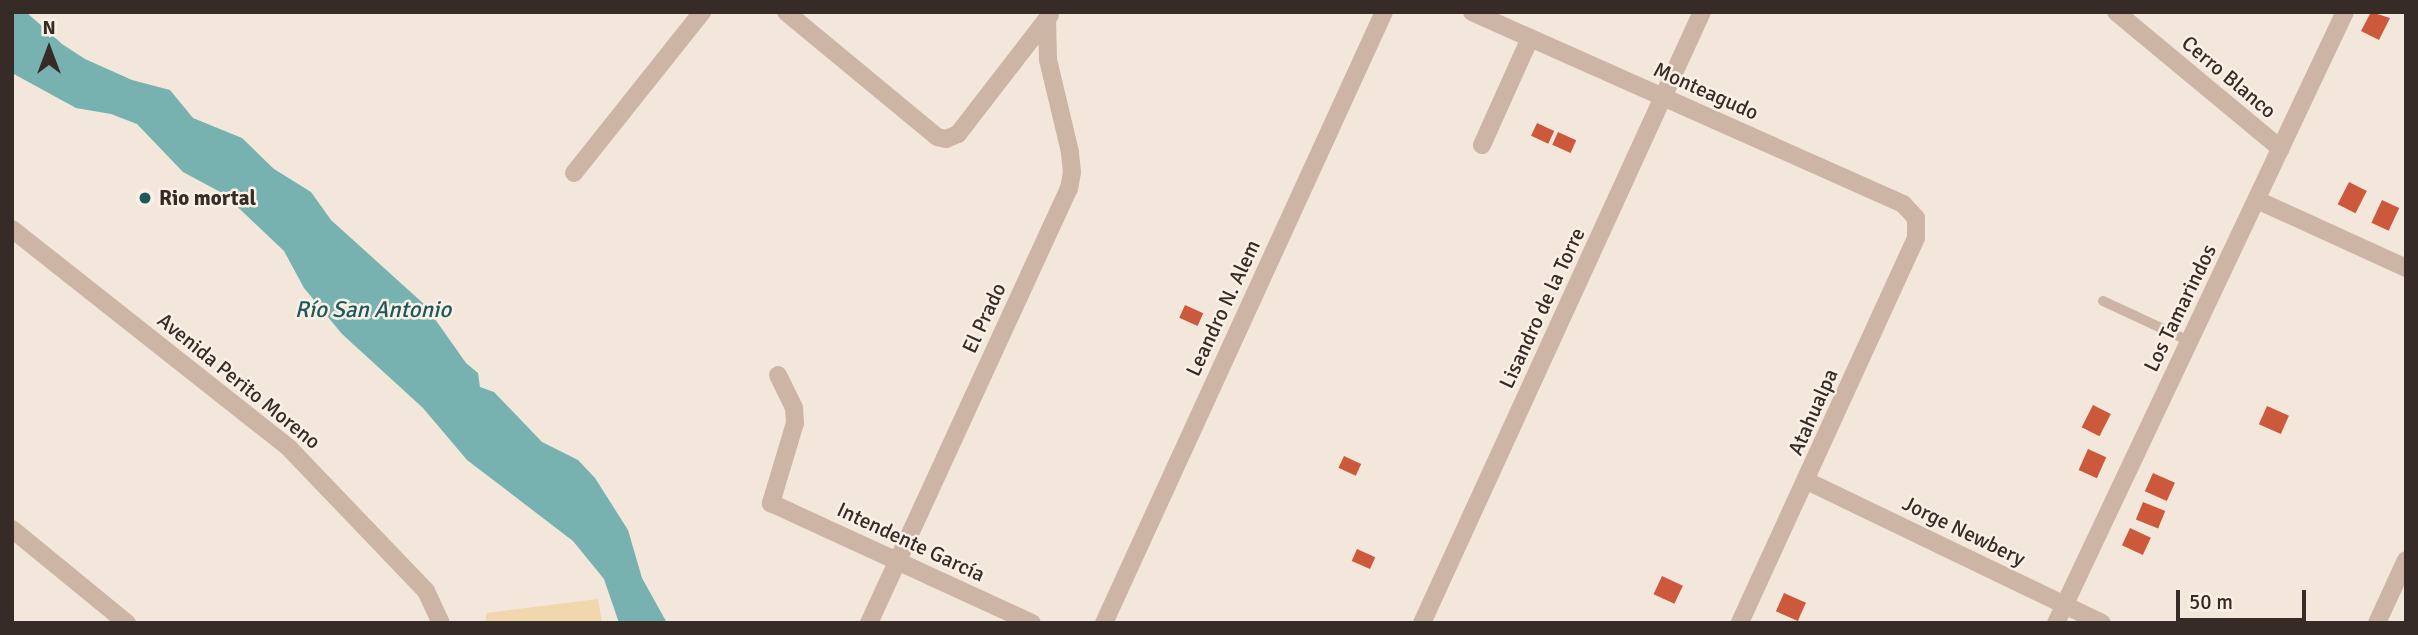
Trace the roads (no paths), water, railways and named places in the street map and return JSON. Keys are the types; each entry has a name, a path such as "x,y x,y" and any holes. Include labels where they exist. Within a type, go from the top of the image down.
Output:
{"street":[{"path":"574,173 702,12"},
{"name":"El Prado","path":"786,12 937,137 946,139 958,134 1049,16"},
{"name":"Leandro N. Alem","path":"1104,623 1384,12"},
{"name":"Monteagudo","path":"1472,12 1903,204 1916,218"},
{"name":"Lisandro de la Torre","path":"1422,623 1702,12"},
{"name":"Cerro Blanco","path":"2116,12 2281,149"},
{"name":"Los Tamarindos","path":"2056,623 2345,12"},
{"name":"El Prado","path":"869,623 1069,189 1072,172 1070,152 1048,60 1049,16"},
{"path":"1482,145 1530,38"},
{"path":"1023,50 1037,52 1048,60"},
{"path":"2257,200 2406,268"},
{"name":"Atahualpa","path":"1740,623 1916,237 1919,227 1916,218"},
{"name":"Avenida Perito Moreno","path":"12,229 282,441 426,591 441,623"},
{"name":"Intendente García","path":"778,375 794,408 795,423 771,503 1032,623"},
{"name":"Jorge Newbery","path":"1807,481 2102,623"},
{"path":"12,529 127,623"},
{"path":"2376,623 2406,560"}],"lane":[{"path":"2104,301 2189,341"}],"water":[{"name":"Río San Antonio","path":"12,12 26,12 62,44 85,59 132,80 170,90 193,118 242,138 274,169 311,192 331,220 425,305 466,363 478,373 480,387 494,392 542,442 578,460 595,478 628,530 642,578 667,623 619,623 604,579 573,541 467,460 423,408 342,334 304,288 284,251 224,194 183,172 137,124 111,114 76,108 12,73"}],"place":[{"name":"Rio mortal","path":"145,198"}]}
